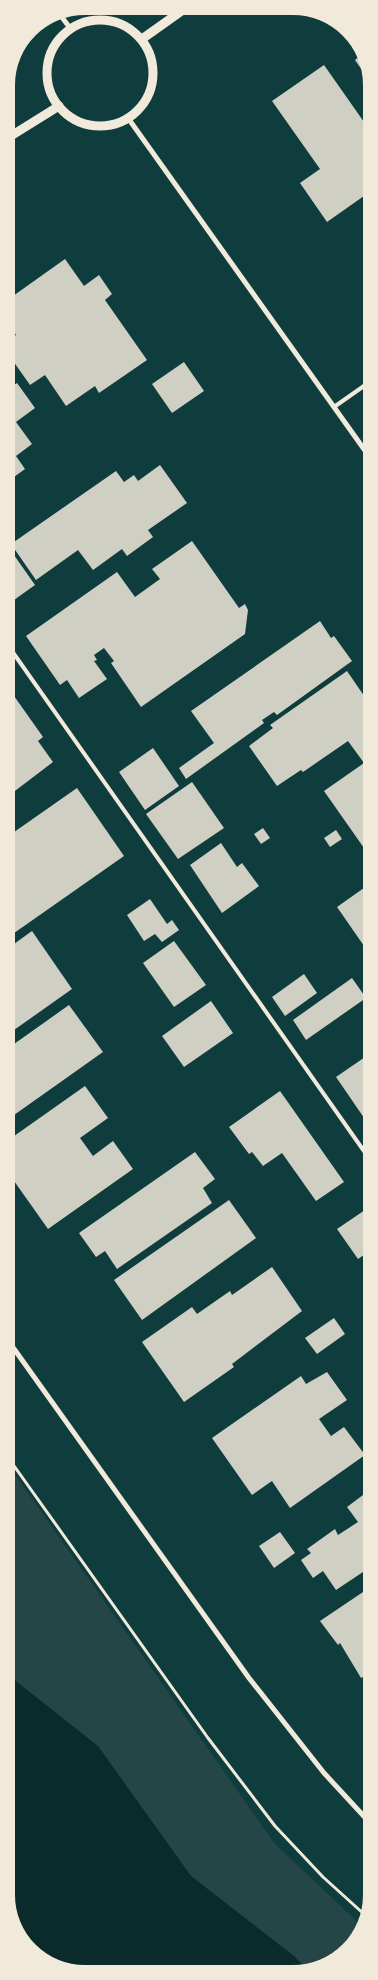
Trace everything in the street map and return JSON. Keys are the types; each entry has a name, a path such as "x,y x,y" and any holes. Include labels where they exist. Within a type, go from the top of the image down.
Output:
{"street":[{"path":"142,39 176,15"},
{"path":"63,18 70,28"},
{"path":"99,19 115,22 130,28 142,39 150,55 154,73 151,91 142,106 128,118 114,124 98,126 84,123 70,116 59,106 50,90 47,73 50,56 57,41 70,28 84,22 99,19"},
{"path":"15,133 59,106"},
{"path":"128,118 363,448"},
{"path":"15,1350 249,1678 324,1773 363,1815"}],"lane":[{"path":"334,407 363,387"},
{"path":"15,657 363,1150"}],"path":[{"path":"15,1467 197,1722 275,1826 323,1877 361,1911"}],"shaded area":[{"path":"15,1474 275,1844 357,1922 346,1941 336,1951 311,1963 293,1965 71,1964 50,1956 39,1948 27,1934 17,1913 15,1895"},
{"path":"15,1680 98,1746 191,1876 294,1956 302,1964 85,1965 71,1964 58,1960 39,1948 22,1926 17,1913 15,1895"}],"building":[{"path":"358,58 360,67 355,60"},
{"path":"324,65 363,121 363,197 327,222 300,183 320,169 272,101"},
{"path":"65,259 84,286 99,275 112,294 105,300 147,360 99,393 95,386 66,406 45,375 30,385 15,364 15,295"},
{"path":"184,362 204,391 172,413 152,384"},
{"path":"17,383 35,408 16,422 32,444 16,456 25,469 15,476 15,384"},
{"path":"160,465 187,503 148,530 153,537 127,556 122,549 93,570 78,550 36,580 15,550 15,541 116,471 124,482 134,475 138,481"},
{"path":"192,541 239,608 245,604 248,610 245,634 141,707 111,663 114,661 104,648 94,655 97,660 94,661 107,679 79,698 67,680 60,685 26,636 117,572 135,597 160,579 152,569"},
{"path":"15,556 35,585 15,599"},
{"path":"320,621 331,638 334,636 352,661 277,715 274,712 262,720 264,723 186,779 179,768 214,743 191,711"},
{"path":"347,671 363,694 363,762 348,741 303,772 301,770 277,786 249,746 273,728 270,725"},
{"path":"15,697 43,737 38,741 53,762 15,791"},
{"path":"153,748 179,786 145,810 119,772"},
{"path":"363,764 363,847 324,791"},
{"path":"192,782 224,828 178,859 146,814"},
{"path":"77,788 124,856 15,932 15,831"},
{"path":"263,828 270,838 261,844 254,834"},
{"path":"336,830 342,839 330,847 324,838"},
{"path":"221,843 237,867 242,863 259,886 222,913 190,865"},
{"path":"363,889 363,944 337,907"},
{"path":"150,899 167,924 172,920 179,930 162,942 155,934 144,941 127,915"},
{"path":"32,931 72,989 15,1029 15,943"},
{"path":"174,941 206,985 174,1007 143,963"},
{"path":"304,974 317,993 285,1016 272,997"},
{"path":"352,978 363,994 363,1000 306,1040 293,1020"},
{"path":"211,1001 233,1033 184,1067 162,1036"},
{"path":"69,1005 103,1052 15,1114 15,1043"},
{"path":"363,1058 363,1116 336,1077"},
{"path":"85,1086 108,1118 80,1138 93,1156 113,1141 133,1169 48,1229 15,1182 15,1135"},
{"path":"280,1091 344,1182 316,1201 282,1153 263,1166 252,1152 249,1154 229,1127"},
{"path":"195,1152 215,1179 203,1188 212,1203 117,1269 105,1251 96,1257 79,1233"},
{"path":"229,1200 256,1238 142,1320 114,1280"},
{"path":"363,1211 363,1256 358,1259 337,1229"},
{"path":"272,1267 302,1311 232,1364 234,1367 184,1402 142,1342 192,1307 197,1314 230,1291 232,1295"},
{"path":"334,1318 345,1334 317,1354 305,1338"},
{"path":"327,1372 347,1400 319,1419 331,1436 344,1427 363,1452 363,1456 290,1508 272,1481 252,1495 212,1438 301,1376 306,1384"},
{"path":"363,1495 363,1572 336,1590 323,1571 313,1578 301,1560 311,1553 307,1549 335,1529 338,1535 358,1522 347,1507"},
{"path":"280,1532 295,1553 274,1568 259,1546"},
{"path":"363,1592 363,1677 361,1678 340,1643 338,1645 320,1621"}]}
